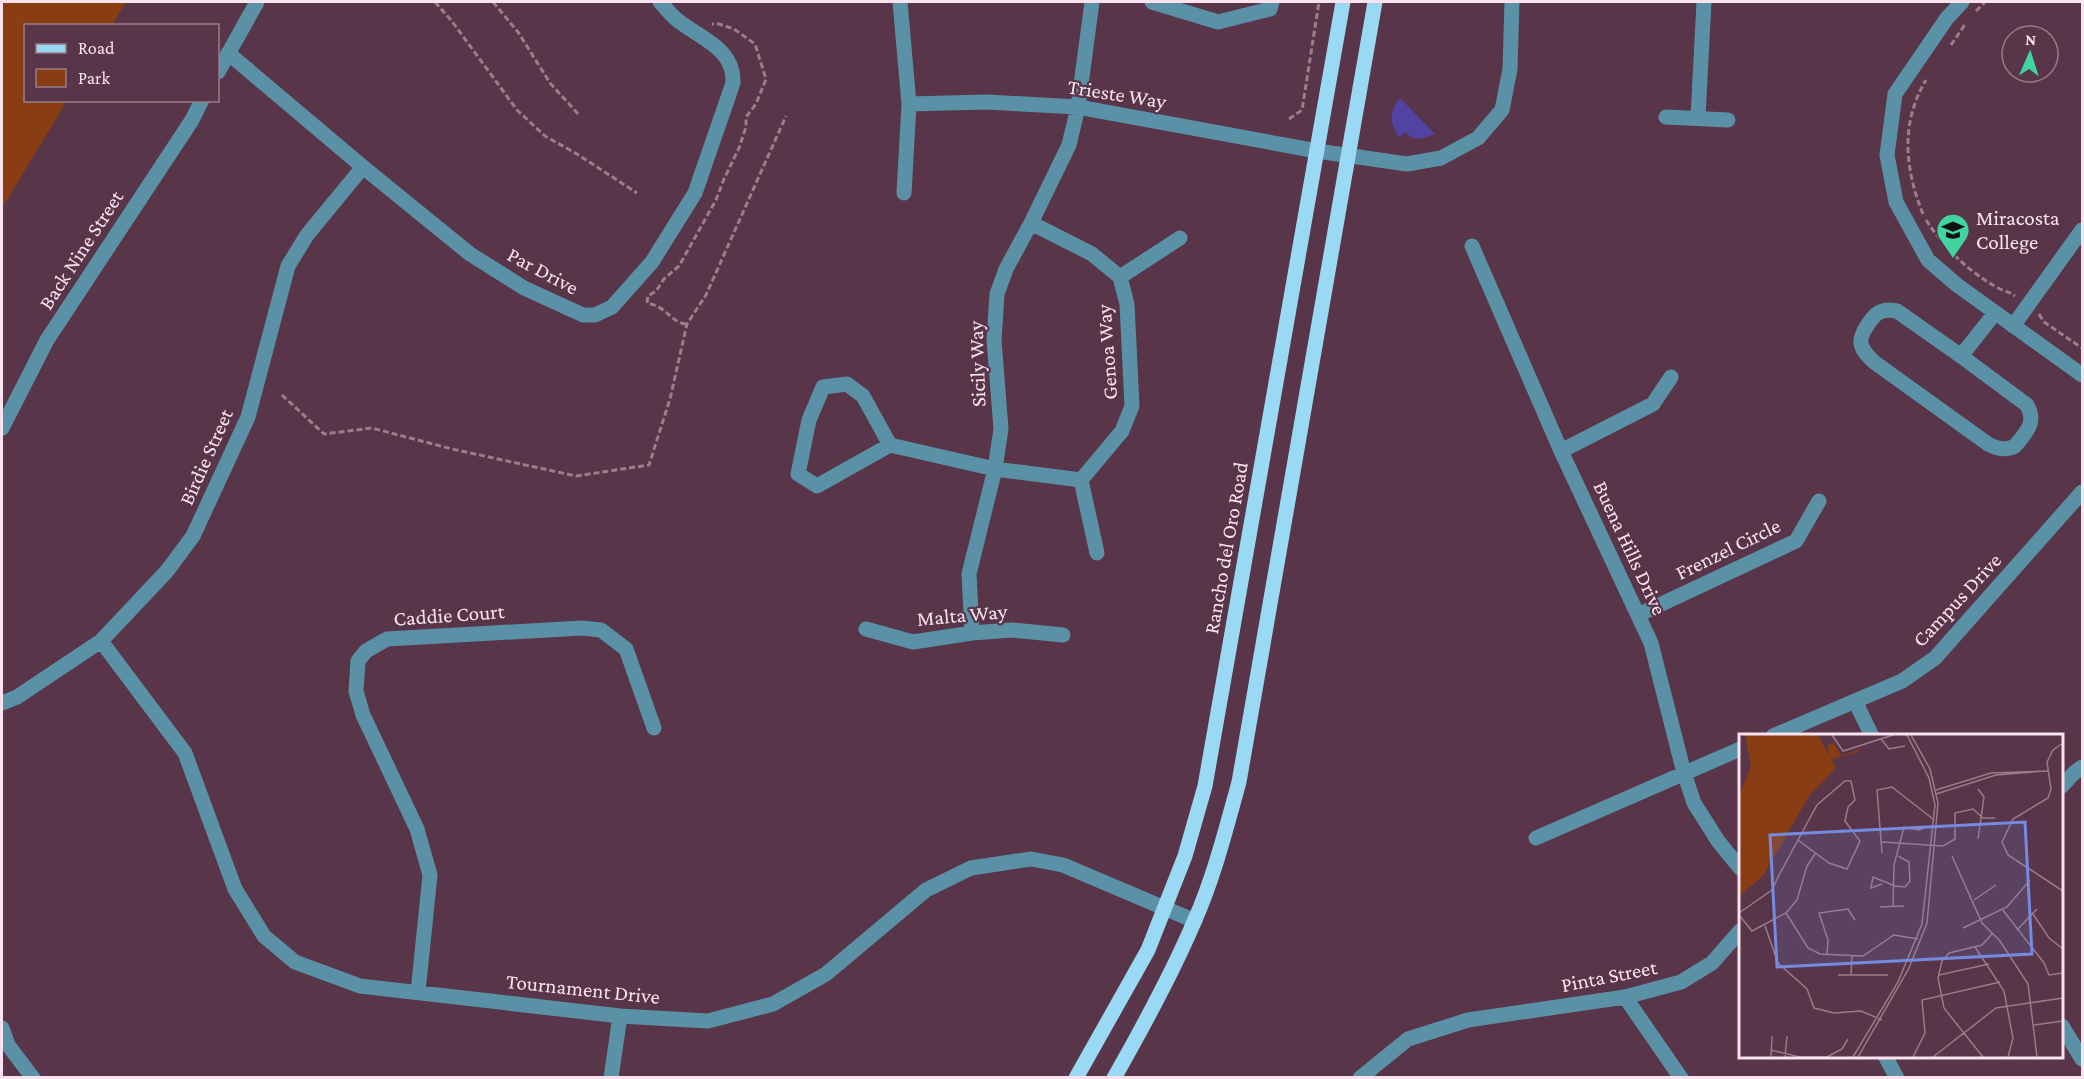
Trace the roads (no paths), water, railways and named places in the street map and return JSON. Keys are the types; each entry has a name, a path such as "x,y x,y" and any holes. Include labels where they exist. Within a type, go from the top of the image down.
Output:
{"main road":[{"name":"Rancho del Oro Road","path":"1076,1077 1148,950 1185,856 1205,786 1343,2"},
{"path":"1114,1077 1158,1001 1195,921 1220,854 1239,782 1375,2"}],"street":[{"path":"219,70 256,2"},
{"name":"Par Drive","path":"228,53 470,254 524,288 583,315 595,315 612,307 652,262 695,193 733,83 734,72 727,57 712,43 676,19 660,2"},
{"path":"900,2 909,104 904,193"},
{"name":"Sicily Way","path":"972,633 969,574 995,469 1001,429 994,340 997,294 1006,269 1069,145 1078,107 1092,2"},
{"path":"1152,2 1218,22 1270,9 1272,2"},
{"name":"Trieste Way","path":"909,104 986,102 1078,107 1317,151 1407,164 1441,158 1478,138 1502,110 1510,69 1512,2"},
{"path":"1698,117 1704,2"},
{"path":"1962,2 1947,18 1895,94 1887,155 1896,202 1928,260 1957,285 2082,375"},
{"name":"Back Nine Street","path":"2,428 47,340 192,120 201,102"},
{"path":"1666,117 1728,120"},
{"name":"Birdie Street","path":"2,703 17,697 101,641 167,571 193,536 248,417 288,266 307,235 363,167"},
{"name":"Genoa Way","path":"1031,223 1092,254 1120,277 1126,303 1132,406 1122,431 1082,480"},
{"path":"2013,326 2082,230"},
{"name":"Genoa Way","path":"1120,277 1180,238"},
{"name":"Buena Hills Drive","path":"1472,246 1561,451 1651,644 1684,773 1694,802 1718,841 1739,867"},
{"path":"1880,311 1897,311 1961,356 2026,405 2030,411 2032,421 2030,427 2015,446 2003,449 1988,444 1874,362 1862,347 1861,336 1880,311"},
{"path":"1961,356 1995,313"},
{"path":"1561,451 1653,404 1671,377"},
{"path":"890,445 863,396 847,384 823,387 809,420 798,474 817,486 890,445 995,469 1082,480 1097,553"},
{"name":"Campus Drive","path":"1775,734 1902,681 1935,658 2082,492"},
{"name":"Frenzel Circle","path":"1638,615 1796,541 1819,501"},
{"name":"Caddie Court","path":"418,992 430,875 417,829 363,715 356,691 358,661 366,651 387,639 582,628 601,630 626,649 654,728"},
{"name":"Malta Way","path":"866,629 914,642 972,633 1012,630 1063,635"},
{"name":"Tournament Drive","path":"101,641 185,753 235,888 264,936 295,962 360,986 620,1016 708,1021 773,1004 826,974 926,890 970,868 1031,859 1063,865 1195,921"},
{"path":"1856,701 1872,734"},
{"path":"1536,838 1739,749"},
{"path":"2063,784 2082,767"},
{"name":"Pinta Street","path":"1360,1077 1408,1039 1468,1020 1625,998 1681,982 1712,963 1739,933"},
{"path":"1625,998 1681,1077"},
{"path":"611,1077 620,1016"},
{"path":"2,1028 8,1045 33,1077"},
{"path":"2063,1029 2082,1059"},
{"path":"1886,1058 1897,1077"}],"place":[{"name":"Miracosta College","path":"1953,259"}]}
